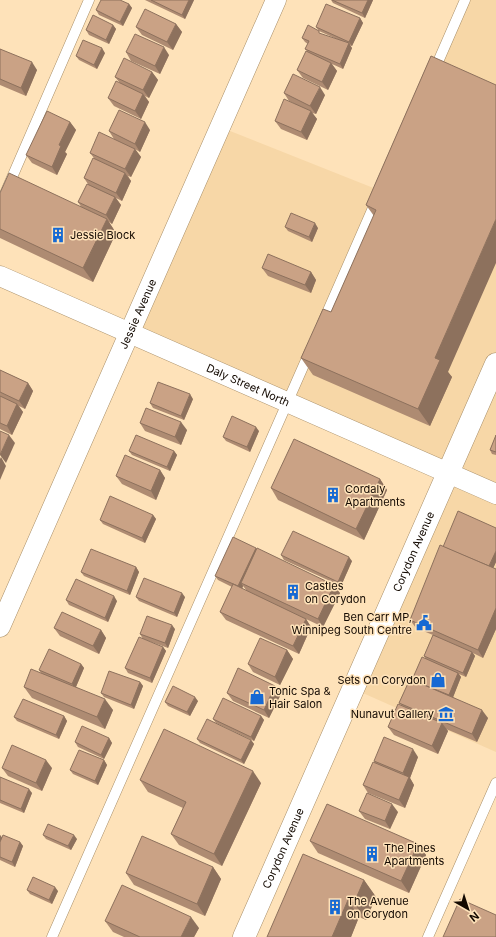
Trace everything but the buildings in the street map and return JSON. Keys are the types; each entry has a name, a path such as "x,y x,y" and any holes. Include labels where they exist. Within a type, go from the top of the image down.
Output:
{"main road":[{"name":"Corydon Avenue","path":"244,937 496,364"}],"street":[{"name":"Jessie Avenue","path":"0,627 276,0"},
{"name":"Daly Street North","path":"0,276 496,494"}],"lane":[{"path":"0,205 89,0"},
{"path":"428,83 465,0"},
{"path":"319,331 381,191"},
{"path":"52,937 313,345"},
{"path":"428,937 496,783"}],"shaded area":[{"path":"465,0 496,0 496,752 356,690 448,472 129,333 220,127 381,191"}],"place":[{"name":"Jessie Block","path":"58,235"},
{"name":"Cordaly Apartments","path":"333,495"},
{"name":"Castles on Corydon","path":"293,592"},
{"name":"Ben Carr MP, Winnipeg South Centre","path":"424,623"},
{"name":"Sets On Corydon","path":"438,680"},
{"name":"Tonic Spa & Hair Salon","path":"257,697"},
{"name":"Nunavut Gallery","path":"446,714"},
{"name":"The Pines Apartments","path":"372,854"},
{"name":"The Avenue on Corydon","path":"335,907"}]}
